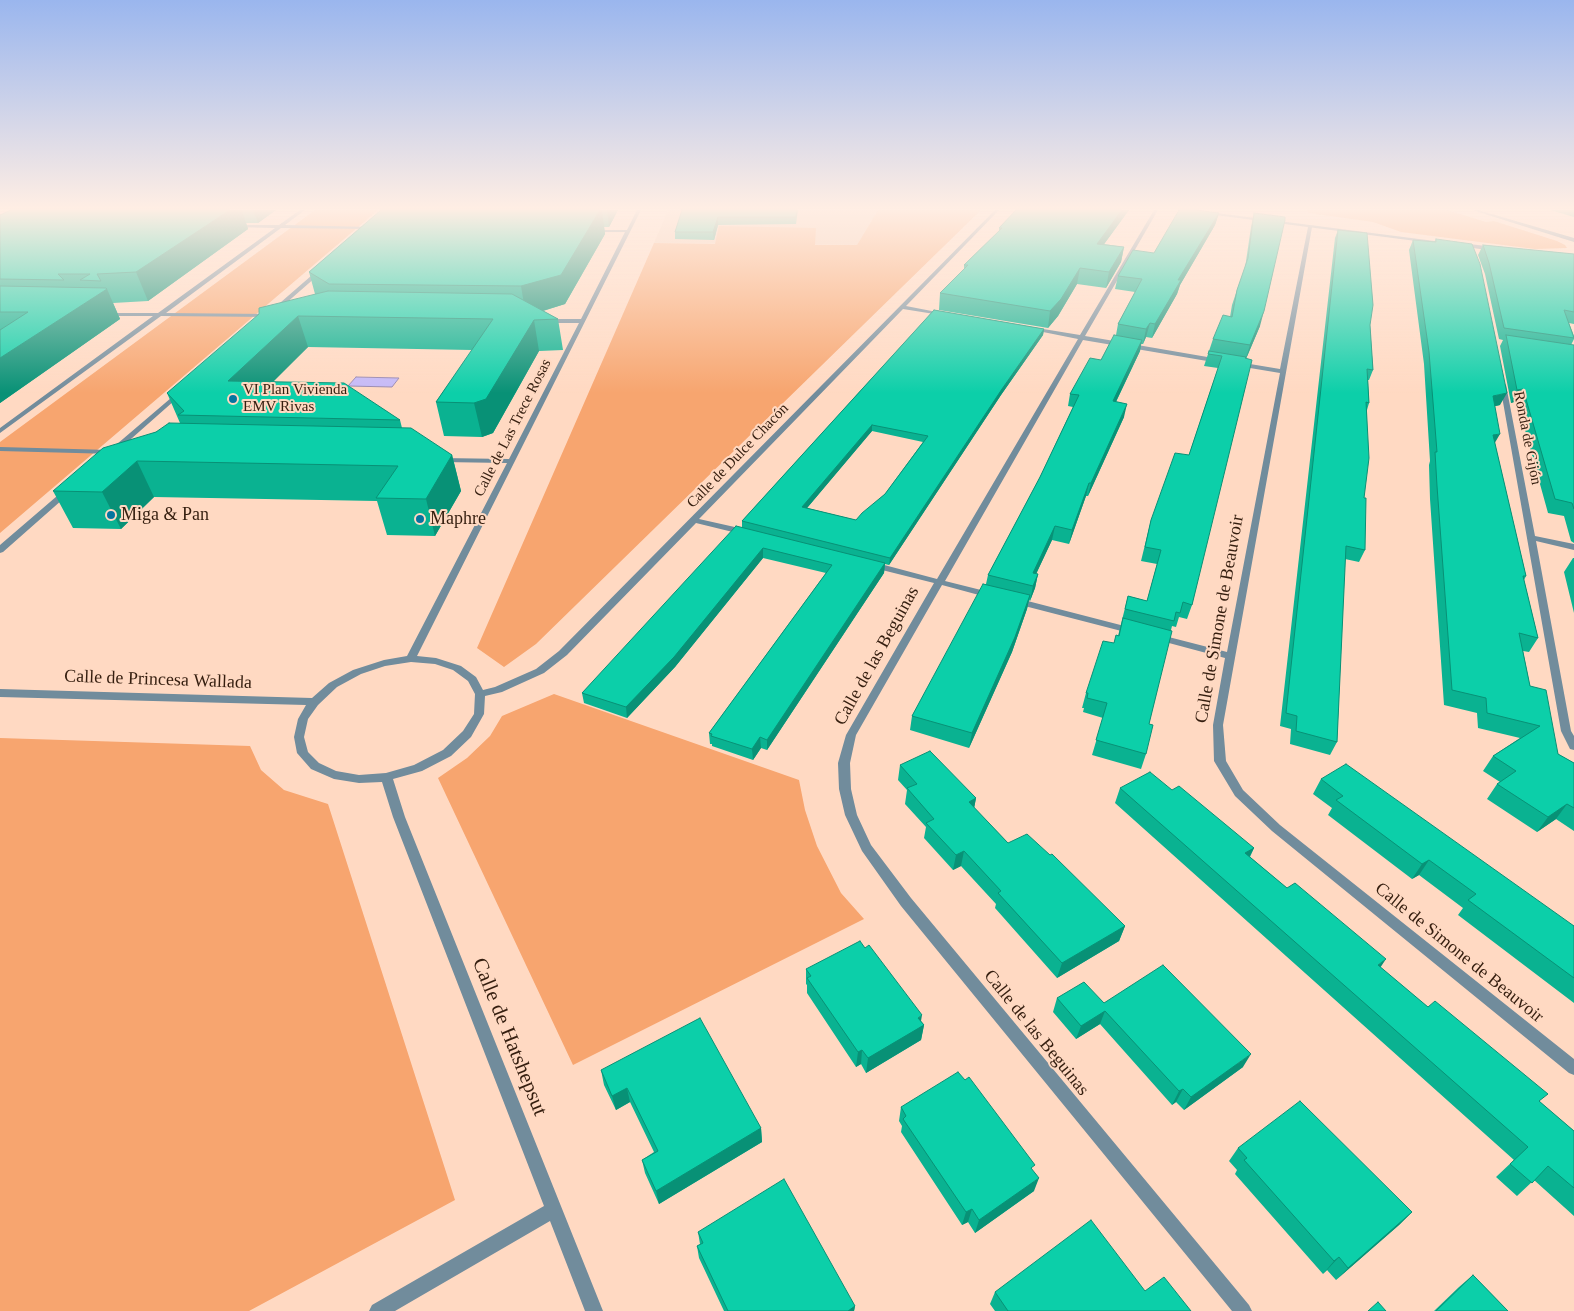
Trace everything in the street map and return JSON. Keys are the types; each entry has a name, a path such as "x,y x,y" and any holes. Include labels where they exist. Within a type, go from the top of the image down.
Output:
{"street":[{"path":"0,431 219,271"},
{"path":"261,322 319,271"},
{"name":"Calle de Las Trece Rosas","path":"411,659 607,271"},
{"name":"Calle de Dulce Chacón","path":"480,694 498,690 540,671 563,653 937,271"},
{"name":"Calle de las Beguinas","path":"1121,271 851,735 844,763 844,789 851,815 866,848 906,902 1243,1311"},
{"name":"Calle de Simone de Beauvoir","path":"1301,271 1281,371 1218,725 1220,761 1239,793 1276,828 1574,1068"},
{"path":"902,307 951,316"},
{"path":"100,314 280,316"},
{"path":"539,320 582,321"},
{"path":"1025,328 1225,362"},
{"path":"1235,363 1281,371"},
{"name":"Ronda de Gijón","path":"1500,372 1566,731 1574,746"},
{"path":"106,458 183,390"},
{"path":"0,449 130,452"},
{"path":"430,459 511,461"},
{"path":"0,550 71,488"},
{"path":"695,520 758,536"},
{"path":"1532,538 1574,546"},
{"path":"859,561 1230,656"},
{"path":"411,659 436,661 457,668 472,679 480,694 479,714 467,734 447,753 418,768 386,778 358,779 334,775 315,766 303,753 299,737 303,719 314,702 333,685 357,672 384,663 411,659"},
{"name":"Calle de Princesa Wallada","path":"0,693 314,702"},
{"name":"Calle de Hatshepsut","path":"386,778 399,817 594,1311"},
{"path":"378,1311 554,1210"}],"shaded area":[{"path":"232,271 306,271 0,533 0,442"},
{"path":"642,271 918,271 536,644 504,667 477,648"},
{"path":"356,377 399,378 392,387 348,386"},
{"path":"554,694 799,780 805,810 817,846 841,893 864,919 573,1065 438,778 467,758 490,736 502,716"},
{"path":"0,738 250,746 261,770 284,790 328,804 455,1200 249,1311 0,1311"}],"building":[{"path":"0,271 137,271 97,274 101,281 80,280 90,274 58,274 64,280 0,279"},
{"path":"563,271 561,275 521,286 329,284 309,272"},
{"path":"962,271 1078,271 1061,299 1050,311 940,293"},
{"path":"1121,271 1183,271 1178,280 1181,280 1155,324 1150,323 1146,329 1118,324 1142,279 1118,276"},
{"path":"1243,271 1273,271 1264,311 1250,345 1213,339 1223,315 1232,317 1237,290"},
{"path":"1334,271 1370,271 1373,305 1370,325 1373,370 1367,369 1369,403 1366,402 1369,458 1364,498 1366,498 1365,550 1346,546 1337,742 1296,731 1297,716 1286,713"},
{"path":"1417,271 1482,271 1507,393 1493,396 1500,434 1493,435 1526,576 1523,576 1538,638 1519,633 1530,686 1546,690 1558,754 1574,763 1574,808 1567,804 1548,817 1497,784 1516,771 1493,756 1540,726 1487,713 1486,698 1452,690 1429,352"},
{"path":"1491,271 1574,271 1574,312 1564,310 1574,338 1504,328"},
{"path":"0,286 107,289 0,358 0,330 28,312 0,312"},
{"path":"328,291 512,294 558,319 534,320 486,399 474,403 436,402 493,319 298,316 228,381 344,383 400,420 178,415 184,411 167,393 259,314 259,308"},
{"path":"934,310 1044,329 890,558 742,521","holes":["872,425 928,436 885,494 856,520 802,507"]},
{"path":"1114,335 1142,340 1113,401 1127,404 1091,483 1089,483 1072,530 1055,526 1033,573 1038,574 1033,586 988,575 1040,477 1079,395 1070,394 1090,358 1101,360"},
{"path":"1506,335 1574,345 1574,509 1572,503 1555,499 1523,389 1517,390"},
{"path":"1209,351 1246,357 1252,360 1192,605 1183,602 1180,613 1176,612 1174,621 1125,609 1128,596 1147,601 1161,550 1145,547 1151,520 1175,453 1189,455 1222,356 1208,354"},
{"path":"169,423 411,428 452,455 426,499 376,498 398,466 137,461 102,492 53,491 103,448 156,432"},
{"path":"736,526 885,563 767,740 760,737 752,749 711,736 712,734 709,733 832,565 763,548 674,657 626,707 582,693"},
{"path":"983,584 1030,595 1015,637 972,733 912,716"},
{"path":"1123,618 1172,631 1149,724 1153,725 1146,754 1096,740 1107,703 1087,698 1088,693 1086,693 1103,641 1114,643 1116,635 1119,636"},
{"path":"930,751 976,798 969,802 1008,843 1027,834 1050,855 1052,854 1125,926 1062,963 998,893 1001,891 964,851 956,855 926,823 934,819 907,788 917,784 900,765"},
{"path":"1346,764 1574,926 1574,978 1468,900 1476,894 1429,860 1422,864 1336,800 1343,796 1321,779"},
{"path":"1150,772 1172,790 1179,786 1254,848 1245,853 1287,888 1295,883 1386,959 1378,965 1428,1007 1435,1001 1548,1094 1539,1101 1574,1131 1574,1188 1548,1166 1532,1183 1510,1164 1528,1147 1120,788"},
{"path":"860,941 865,948 869,945 922,1015 918,1018 924,1025 868,1058 862,1050 858,1052 807,978 811,976 806,969"},
{"path":"1163,965 1251,1054 1191,1097 1183,1089 1179,1091 1105,1011 1081,1026 1057,998 1084,982 1104,1003"},
{"path":"700,1018 761,1128 656,1191 642,1160 658,1151 627,1088 612,1096 601,1070"},
{"path":"958,1072 965,1080 969,1077 1035,1165 1031,1168 1039,1178 979,1220 972,1209 966,1212 903,1119 906,1116 901,1107"},
{"path":"1300,1101 1412,1212 1348,1268 1339,1257 1334,1261 1244,1160 1247,1158 1238,1148"},
{"path":"784,1179 855,1306 848,1311 728,1311 697,1246 703,1243 698,1232"},
{"path":"1091,1220 1145,1291 1164,1277 1191,1311 1008,1311 995,1292"},
{"path":"1473,1275 1508,1311 1436,1311"},
{"path":"1378,1302 1386,1311 1368,1311"}],"place":[{"name":"VI Plan Vivienda EMV Rivas","path":"233,399"},
{"name":"Miga & Pan","path":"111,515"},
{"name":"Maphre","path":"420,519"}]}
